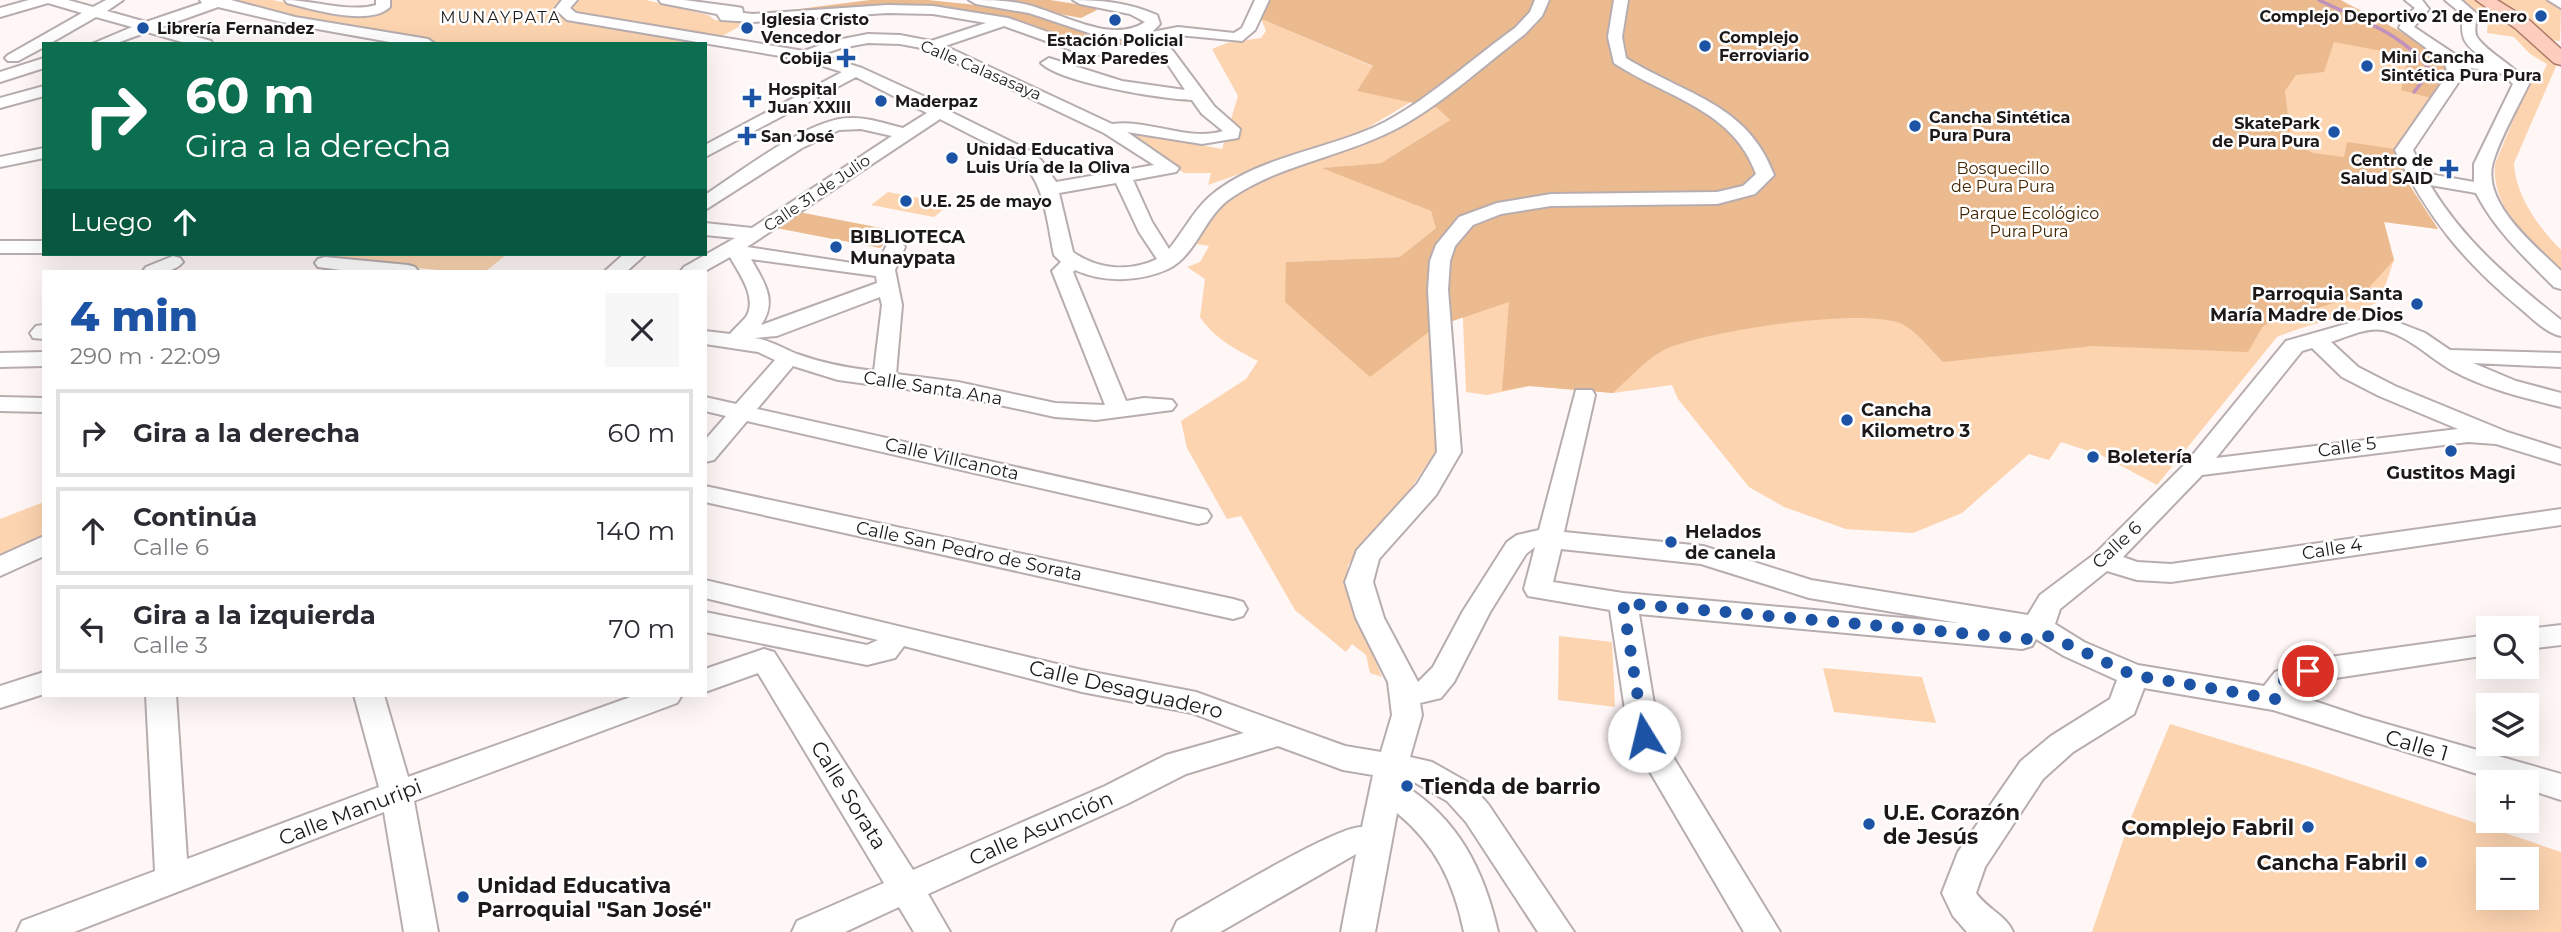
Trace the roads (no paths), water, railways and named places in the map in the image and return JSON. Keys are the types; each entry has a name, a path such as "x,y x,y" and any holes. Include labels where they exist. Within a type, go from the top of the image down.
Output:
{"main road":[{"path":"2485,0 2522,24 2561,59"}],"street":[{"path":"0,13 44,0"},
{"path":"52,0 199,42"},
{"path":"6,56 116,0"},
{"path":"292,0 361,12 379,10 383,7 383,0"},
{"path":"570,0 562,9 572,17 806,56 856,71 941,111 1024,155 1035,164 1049,189 1060,247 1064,255 1088,270 1125,273 1145,270 1169,260 1177,253 1208,208 1221,196 1247,181 1369,136 1399,121 1520,31 1537,13 1542,0"},
{"path":"666,0 722,11 832,0"},
{"path":"976,0 1043,12 1104,32 1137,36 1178,31 1237,38 1248,30 1262,0"},
{"path":"1080,0 1134,10 1152,18 1153,24 1137,36"},
{"path":"1358,932 1389,778 1407,715 1397,666 1370,618 1359,582 1366,556 1427,489 1449,452 1438,290 1440,261 1450,240 1474,217 1518,204 1587,198 1717,198 1749,190 1765,175 1748,139 1730,123 1619,60 1615,37 1621,0"},
{"path":"2555,0 2561,4"},
{"path":"105,42 217,1 406,42"},
{"path":"2508,70 2451,59 2406,29 2408,22 2440,9 2468,25 2469,36 2508,70 2521,84 2483,164 2483,189 2494,210 2513,234 2561,283"},
{"path":"722,11 726,17 744,18 864,10 933,10 1003,21 1082,49 1126,51 1161,47"},
{"path":"864,10 868,38"},
{"path":"932,46 1003,21"},
{"path":"334,42 362,32"},
{"path":"1137,36 1161,47 1197,95"},
{"name":"Calle Calasasaya","path":"806,56 826,47 868,38 907,39 932,46 1110,129 1170,168 1123,178"},
{"path":"1008,80 1082,49"},
{"path":"6,56 41,66"},
{"path":"2451,59 2456,74 2404,150 2418,181 2441,220 2465,249 2502,283 2561,330"},
{"path":"1049,63 1124,86 1197,95"},
{"path":"0,78 41,66"},
{"path":"707,151 856,71"},
{"path":"0,103 42,92"},
{"name":"Calle Calasasaya","path":"1110,129 1130,127 1180,136 1229,136 1232,130 1208,110 1197,95"},
{"name":"Calle 31 de Julio","path":"693,270 732,251 941,111"},
{"path":"707,203 806,140 837,125 848,123 905,134"},
{"path":"0,162 42,153"},
{"path":"0,178 42,170"},
{"path":"1049,189 1123,178 1149,233 1169,260"},
{"path":"2418,181 2483,189"},
{"path":"707,229 756,234"},
{"path":"0,247 42,247"},
{"path":"884,379 891,327 887,278 895,247"},
{"path":"732,251 865,271 887,278"},
{"path":"732,251 757,291 761,304 758,314 740,336"},
{"path":"616,270 634,256"},
{"path":"155,270 175,262"},
{"path":"1073,262 1062,271 1118,409"},
{"path":"323,263 397,270"},
{"path":"740,336 762,333 887,278"},
{"name":"Calle 6","path":"2045,632 2042,615 2050,602 2105,559 2195,468 2294,346 2367,324 2387,324 2443,355"},
{"name":"Calle Santa Ana","path":"707,337 740,336 788,358 838,373 958,389 1077,413 1164,405"},
{"path":"2316,340 2350,372 2432,411 2561,457"},
{"path":"2443,355 2561,360"},
{"path":"2443,355 2462,367 2508,386 2561,400"},
{"path":"707,453 788,358"},
{"path":"0,360 42,359"},
{"path":"1584,395 1538,589 1623,603 2028,639 2045,632"},
{"name":"Calle Villcanota","path":"707,404 1198,516"},
{"path":"5,408 42,405"},
{"name":"Calle 5","path":"2195,468 2407,440 2468,435 2499,437"},
{"name":"Calle San Pedro de Sorata","path":"707,494 1233,609"},
{"name":"Calle 4","path":"2105,559 2124,570 2171,573 2493,525 2559,519"},
{"path":"1405,696 1431,690 1444,674 1477,611 1516,548 1537,538 1703,555 1809,589 2045,632 2133,675 2275,699 2275,691 2282,680 2308,671 2476,647"},
{"path":"0,567 42,546"},
{"name":"Calle Desaguadero","path":"707,589 1082,681 1196,703 1274,731 1389,778 1421,771 1458,792 1477,813 1557,932"},
{"path":"1623,603 1644,736 1763,932"},
{"path":"707,622 867,655 885,651 896,636"},
{"path":"2539,638 2561,635"},
{"name":"Calle Sorata","path":"707,680 764,659 933,932"},
{"path":"1996,932 1982,925 1965,908 1959,893 1970,862 2032,770 2062,744 2123,706 2133,675"},
{"path":"0,697 42,684"},
{"path":"161,697 173,879"},
{"path":"370,697 397,794 421,932"},
{"name":"Calle Manuripi","path":"34,932 662,697"},
{"name":"Calle 1","path":"2275,699 2358,727 2561,787"},
{"name":"Calle Asunción","path":"809,932 1116,795 1177,764 1266,738 1274,731"},
{"path":"1389,778 1440,833 1475,896 1481,932"},
{"path":"1189,932 1339,847 1356,840 1375,842"}],"waterway":[{"path":"2319,0 2394,37 2420,58 2431,71 2414,92"}],"place":[{"name":"Complejo Deportivo 21 de Enero","path":"2541,16"},
{"name":"Estación Policial Max Paredes","path":"1115,20"},
{"name":"Librería Fernandez","path":"143,28"},
{"name":"Iglesia Cristo Vencedor","path":"747,28"},
{"name":"Complejo Ferroviario","path":"1705,46"},
{"name":"Cobija","path":"846,58"},
{"name":"Mini Cancha Sintética Pura Pura","path":"2367,66"},
{"name":"Hospital Juan XXIII","path":"752,98"},
{"name":"Maderpaz","path":"881,101"},
{"name":"Cancha Sintética Pura Pura","path":"1915,126"},
{"name":"SkatePark de Pura Pura","path":"2334,132"},
{"name":"San José","path":"747,136"},
{"name":"Unidad Educativa Luis Uría de la Oliva","path":"952,158"},
{"name":"Centro de Salud SAID","path":"2449,169"},
{"name":"U.E. 25 de mayo","path":"906,201"},
{"name":"BIBLIOTECA Munaypata","path":"836,247"},
{"name":"Parroquia Santa María Madre de Dios","path":"2417,304"},
{"name":"Cancha Kilometro 3","path":"1847,420"},
{"name":"Gustitos Magi","path":"2451,451"},
{"name":"Boletería","path":"2093,457"},
{"name":"Helados de canela","path":"1671,542"},
{"name":"Tienda de barrio","path":"1407,786"},
{"name":"U.E. Corazón de Jesús","path":"1869,824"},
{"name":"Complejo Fabril","path":"2308,827"},
{"name":"Cancha Fabril","path":"2421,862"},
{"name":"Unidad Educativa Parroquial \"San José\"","path":"463,897"}],"district":[{"name":"MUNAYPATA","path":"501,17"}],"park label":[{"name":"Bosquecillo de Pura Pura","path":"2003,177"},
{"name":"Parque Ecológico Pura Pura","path":"2029,222"}]}
